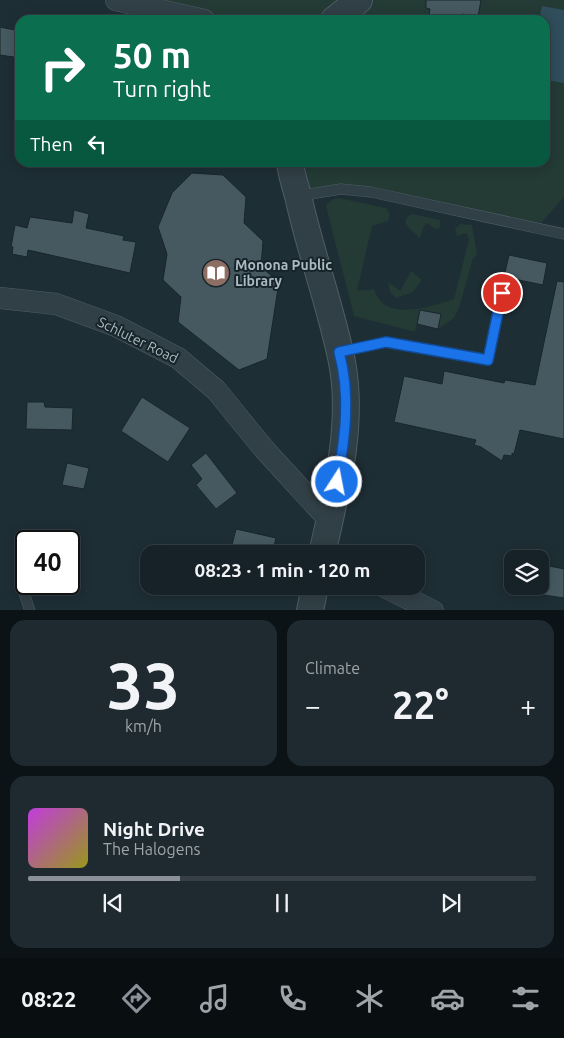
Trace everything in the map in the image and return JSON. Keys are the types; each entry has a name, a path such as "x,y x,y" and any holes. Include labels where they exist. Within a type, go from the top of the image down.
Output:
{"street":[{"path":"116,0 182,15"},
{"path":"340,15 359,0"},
{"path":"291,167 339,352 345,387 346,415 343,451 329,520 327,545"},
{"name":"Schluter Road","path":"0,298 56,304 116,326 178,358 216,390 264,449 329,520"},
{"path":"310,610 313,595"},
{"path":"402,595 433,610"}],"lane":[{"path":"298,196 341,189 371,192 564,234"},
{"path":"339,352 386,342 488,360 502,293"},
{"path":"25,595 30,610"}],"green space":[{"path":"116,0 564,0 564,197 536,229 371,192 298,196 291,167 550,167 550,15 182,15"},
{"path":"339,198 386,208 390,214 388,221 372,226 357,291 374,289 379,300 387,306 397,309 409,310 433,306 454,299 469,239 466,233 457,236 455,229 460,224 472,225 477,255 473,258 459,308 454,318 438,329 441,314 420,310 415,332 354,316 326,206 333,199"},
{"path":"412,214 440,220 440,228 435,229 427,223 423,228 420,238 405,222 408,216"},
{"path":"411,271 422,280 413,292 396,298 390,292 388,282 400,291"}],"water":[{"path":"542,6 564,10 564,83 550,81 550,15 540,15"}],"building":[{"path":"426,0 481,0 478,15 429,15 430,9 426,8"},
{"path":"0,27 15,30 15,57 0,55"},
{"name":"Monona Public Library","path":"192,173 223,175 246,197 244,223 263,241 261,267 279,282 267,359 239,370 178,322 181,297 163,280 167,254 158,227 172,193"},
{"path":"74,210 89,214 86,228 124,236 123,240 136,242 130,273 28,250 27,257 12,254 13,247 11,247 15,225 27,228 30,217 72,223"},
{"path":"509,255 547,263 543,285 504,277"},
{"path":"557,281 564,282 564,439 520,430 514,454 512,453 512,456 504,455 502,461 481,447 474,445 476,440 394,422 404,376 442,384 444,371 504,383 505,380 535,385"},
{"path":"420,310 441,314 438,329 417,324"},
{"path":"142,397 190,428 168,462 121,431"},
{"path":"27,402 44,402 45,407 73,408 72,430 26,429"},
{"path":"206,453 237,493 216,509 196,485 202,479 191,465"},
{"path":"67,463 89,468 84,489 62,485"},
{"path":"236,529 276,538 274,545 232,545"},
{"path":"549,566 564,569 564,598 544,595 549,595"}],"place":[{"name":"Monona Public Library","path":"216,273"}],"route":[{"path":"337,482 343,451 346,415 345,387 339,352 386,342 488,360 502,293"}]}
